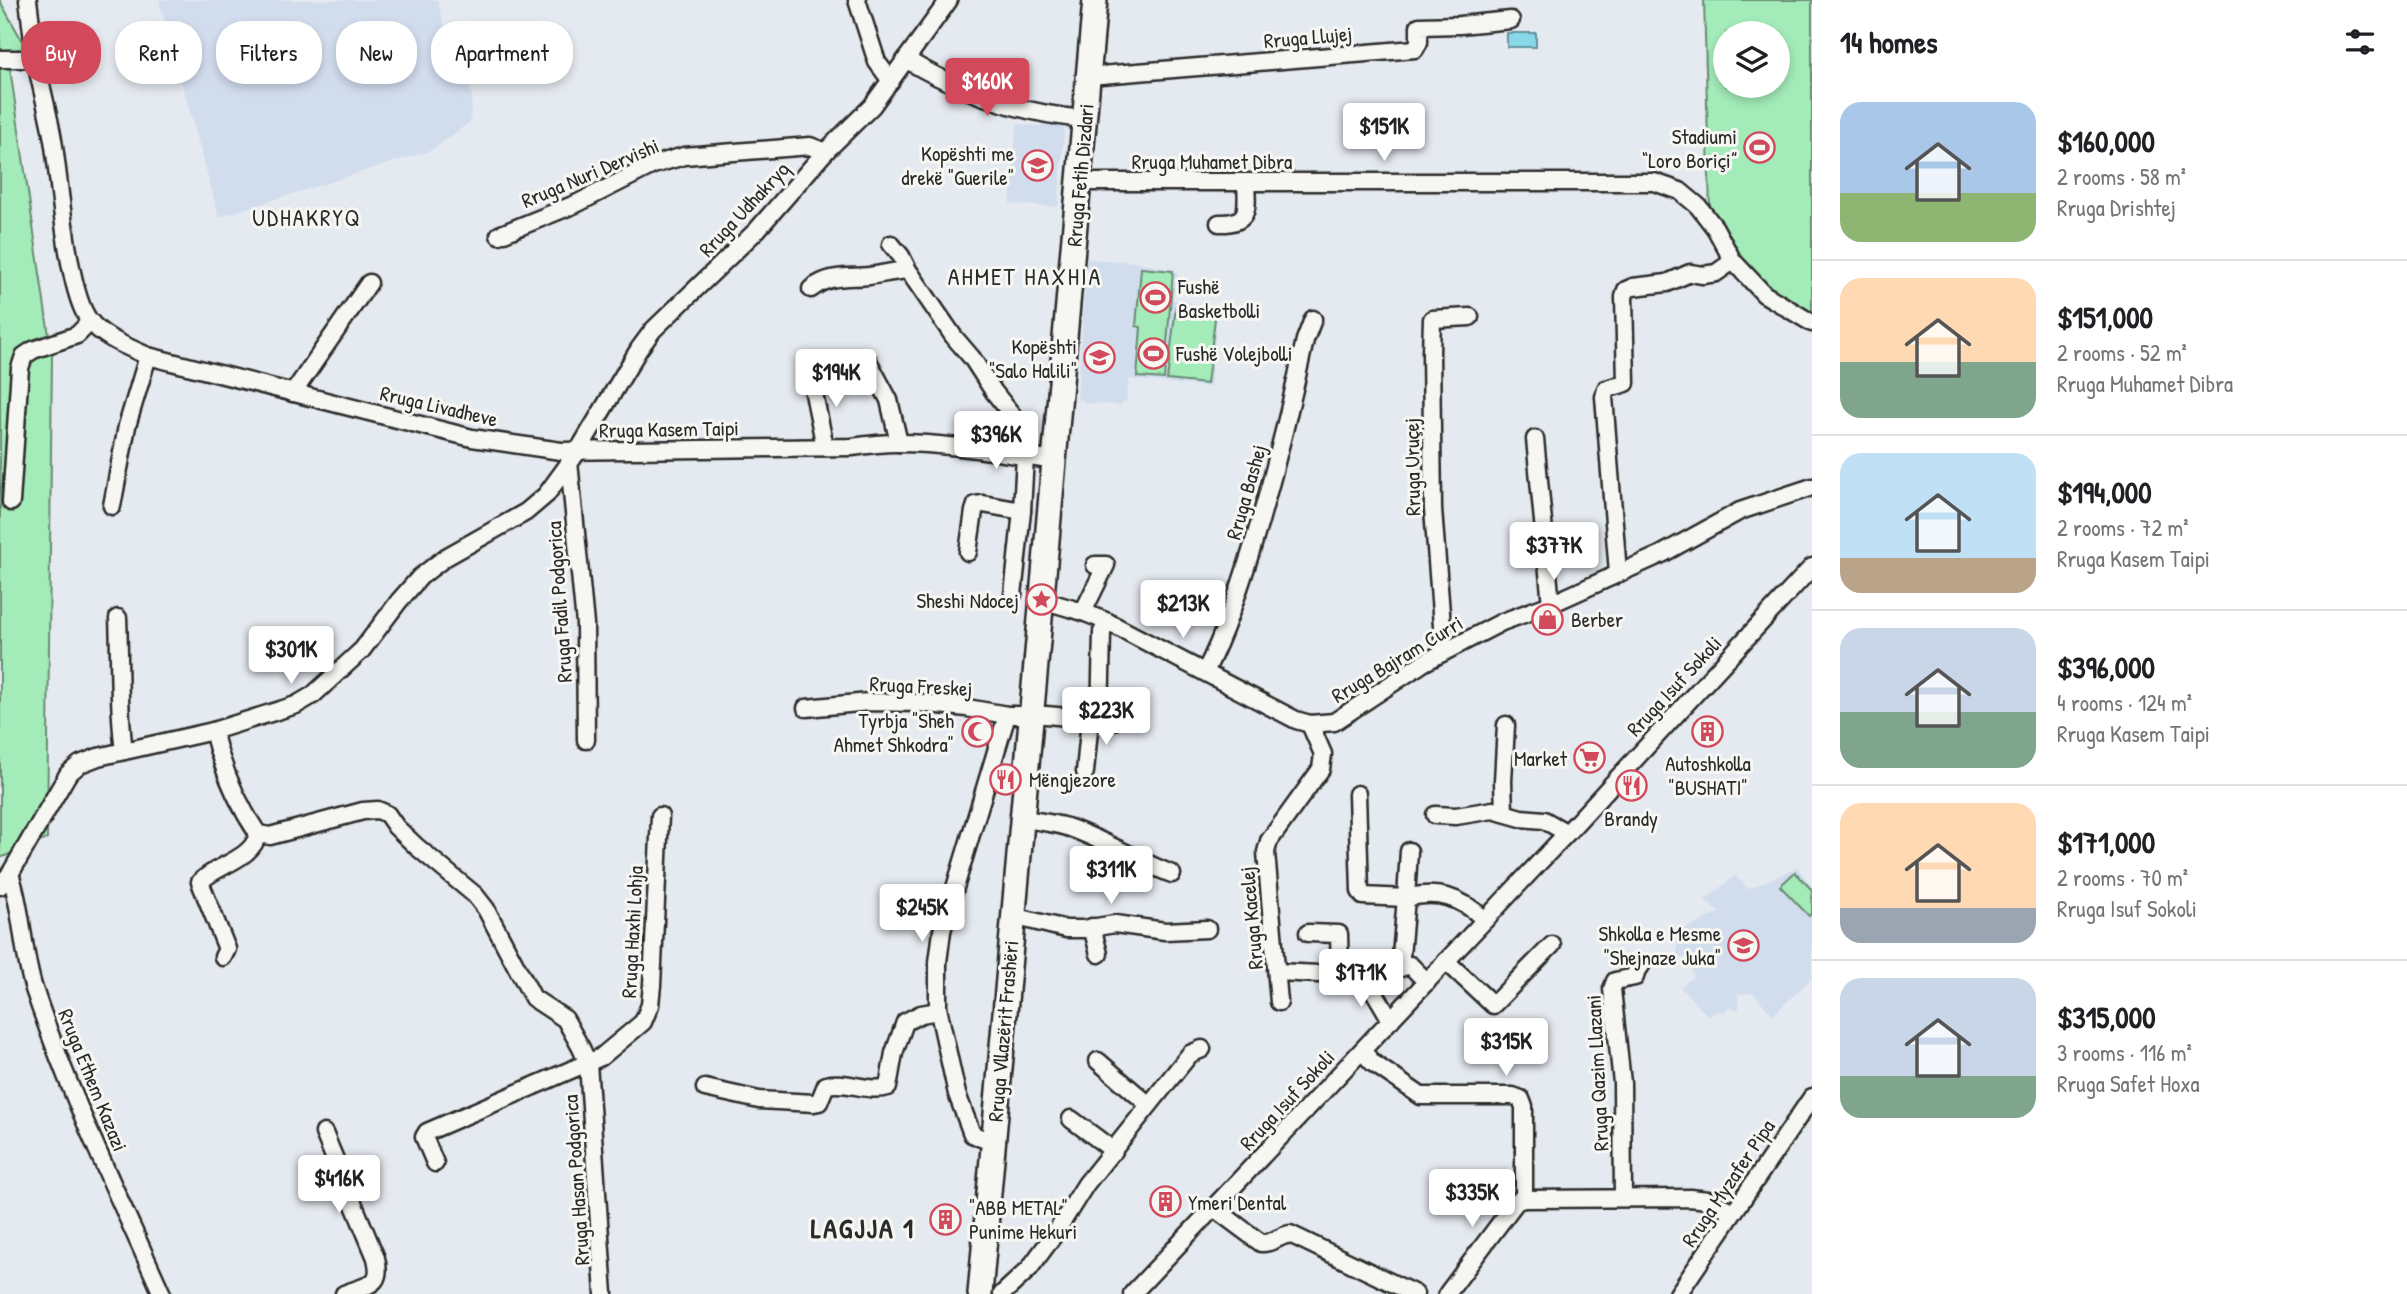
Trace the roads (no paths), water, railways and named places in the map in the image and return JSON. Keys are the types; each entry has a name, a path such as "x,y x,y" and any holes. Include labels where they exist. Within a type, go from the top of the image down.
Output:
{"main road":[{"name":"Rruga Fetih Dizdari","path":"1013,916 1024,819 1095,0"},
{"name":"Rruga Vllazërit Frashëri","path":"980,1294 1013,916"}],"street":[{"path":"29,0 31,21"},
{"path":"857,0 877,62 891,81"},
{"name":"Rruga Udhakryq","path":"5,880 68,774 80,764 98,757 213,731 296,705 313,695 348,666 420,576 446,557 526,512 546,495 653,330 757,230 824,152 872,106 949,0"},
{"name":"Rruga Llujej","path":"1089,76 1415,49 1419,42 1419,26 1511,20"},
{"path":"0,59 21,59"},
{"path":"906,60 997,102 1085,119"},
{"path":"11,502 20,368 24,356 33,350 77,335 90,322 83,311 76,288 53,137 41,84"},
{"name":"Rruga Nuri Dervishi","path":"499,235 578,203 653,165 684,156 810,146 824,152"},
{"name":"Rruga Muhamet Dibra","path":"1079,182 1654,182 1680,191 1698,206 1715,228 1733,261"},
{"path":"1219,223 1232,223 1244,217 1246,182"},
{"path":"891,244 954,337 1021,426 1022,511 1013,595"},
{"path":"1618,573 1604,397 1606,389 1626,383 1626,290 1667,283 1690,273 1716,273 1733,261 1764,294 1812,323"},
{"path":"811,289 835,276 865,276 908,270"},
{"path":"293,393 369,283"},
{"name":"Rruga Uruçej","path":"1444,652 1433,509 1432,319 1470,317"},
{"name":"Rruga Bashej","path":"1205,673 1231,611 1268,498 1305,340 1313,319"},
{"name":"Rruga Livadheve","path":"90,322 122,344 148,356 472,438 573,457"},
{"path":"112,506 127,426 148,356"},
{"path":"867,359 890,400 899,443"},
{"path":"811,379 824,447"},
{"path":"1535,439 1551,604"},
{"name":"Rruga Kasem Taipi","path":"573,457 899,443 942,444 1055,460"},
{"name":"Rruga Fadil Podgorica","path":"573,457 585,624 586,740"},
{"name":"Rruga Bajram Curri","path":"1310,724 1334,722 1423,663 1502,622 1551,604 1688,542 1740,511 1812,487"},
{"path":"968,552 976,505 1022,511"},
{"path":"1083,612 1106,565 1095,565"},
{"name":"Rruga Isuf Sokoli","path":"1132,1294 1567,833 1812,567"},
{"path":"1042,600 1108,622 1273,710 1310,724"},
{"path":"118,618 120,718 124,751"},
{"path":"1085,772 1101,720 1102,632 1108,622"},
{"name":"Rruga Freskej","path":"806,708 869,702 919,703 1007,715 1101,720"},
{"name":"Rruga Vllazërit Frashëri","path":"993,1143 972,1134 957,1094 938,1011 937,985 943,931 1007,715"},
{"name":"Rruga Kacelej","path":"1279,1002 1266,852 1269,841 1321,769 1323,754 1310,724"},
{"path":"1504,813 1506,725"},
{"path":"213,731 232,785 258,834 247,853 208,873 200,882 227,949 223,957"},
{"path":"1357,794 1360,891 1363,896 1406,898 1421,894 1452,898 1465,903 1485,920"},
{"name":"Rruga Hasan Podgorica","path":"258,834 271,836 363,811 378,810 387,814 417,848 475,895 486,909 533,998 565,1019 582,1048 587,1063 604,1294"},
{"path":"1435,815 1456,816 1493,810 1521,818 1544,820 1567,833"},
{"name":"Rruga Haxhi Lohja","path":"587,1063 601,1057 643,1022 650,1005 660,816"},
{"path":"1024,819 1064,826 1172,874"},
{"path":"1401,968 1409,851"},
{"name":"Rruga Ethem Kazazi","path":"5,880 15,889 33,986 71,1089 163,1294"},
{"name":"Rruga Vllazërit Frashëri","path":"1013,916 1066,929 1115,924 1165,931 1207,929"},
{"path":"1092,928 1099,954"},
{"path":"1308,933 1339,934 1340,975"},
{"path":"1446,961 1493,1005 1552,945"},
{"path":"1277,972 1366,978 1410,965 1426,982"},
{"name":"Rruga Qazim Llazani","path":"1623,1198 1622,1083 1612,989 1615,981 1635,977 1637,968 1641,966"},
{"path":"1366,978 1391,1020"},
{"path":"705,1088 759,1100 814,1103 820,1102 826,1085 846,1083 880,1089 888,1087 894,1053 905,1022 920,1014 938,1011"},
{"path":"1002,1294 1029,1269 1086,1184 1189,1055 1202,1049"},
{"path":"1362,1051 1373,1063 1421,1096 1513,1096 1521,1099 1524,1107 1524,1199"},
{"path":"1098,1061 1149,1105"},
{"name":"Rruga Hasan Podgorica","path":"435,1163 424,1137 427,1132 587,1063"},
{"name":"Rruga Myzafer Pipa","path":"1678,1294 1812,1097"},
{"path":"1071,1119 1114,1151"},
{"path":"324,1133 379,1270 379,1277 374,1282 344,1294"},
{"path":"1447,1294 1517,1201 1699,1199 1708,1200 1732,1212"},
{"path":"1213,1208 1261,1243 1270,1243 1290,1234 1415,1294"},
{"path":"980,1294 986,1294"}],"water":[{"path":"1507,33 1536,33 1536,47 1507,47"}],"place":[{"name":"Stadiumi “Loro Boriçi”","path":"1760,148"},
{"name":"Kopështi me drekë \"Guerile\"","path":"1037,165"},
{"name":"Fushë Basketbolli","path":"1155,298"},
{"name":"Fushë Volejbolli","path":"1153,353"},
{"name":"Kopështi \"Salo Halili\"","path":"1100,358"},
{"name":"Sheshi Ndocej","path":"1042,600"},
{"name":"Berber","path":"1548,619"},
{"name":"Autoshkolla \"BUSHATI\"","path":"1708,731"},
{"name":"Tyrbja \"Sheh Ahmet Shkodra\"","path":"977,732"},
{"name":"Market","path":"1590,758"},
{"name":"Mëngjezore","path":"1006,779"},
{"name":"Brandy","path":"1631,786"},
{"name":"Shkolla e Mesme \"Shejnaze Juka\"","path":"1744,945"},
{"name":"Ymeri Dental","path":"1165,1202"},
{"name":"\"ABB METAL\" Punime Hekuri","path":"946,1219"}],"district":[{"name":"UDHAKRYQ","path":"307,217"},
{"name":"AHMET HAXHIA","path":"1025,276"},
{"name":"LAGJJA 1","path":"863,1228"}]}
